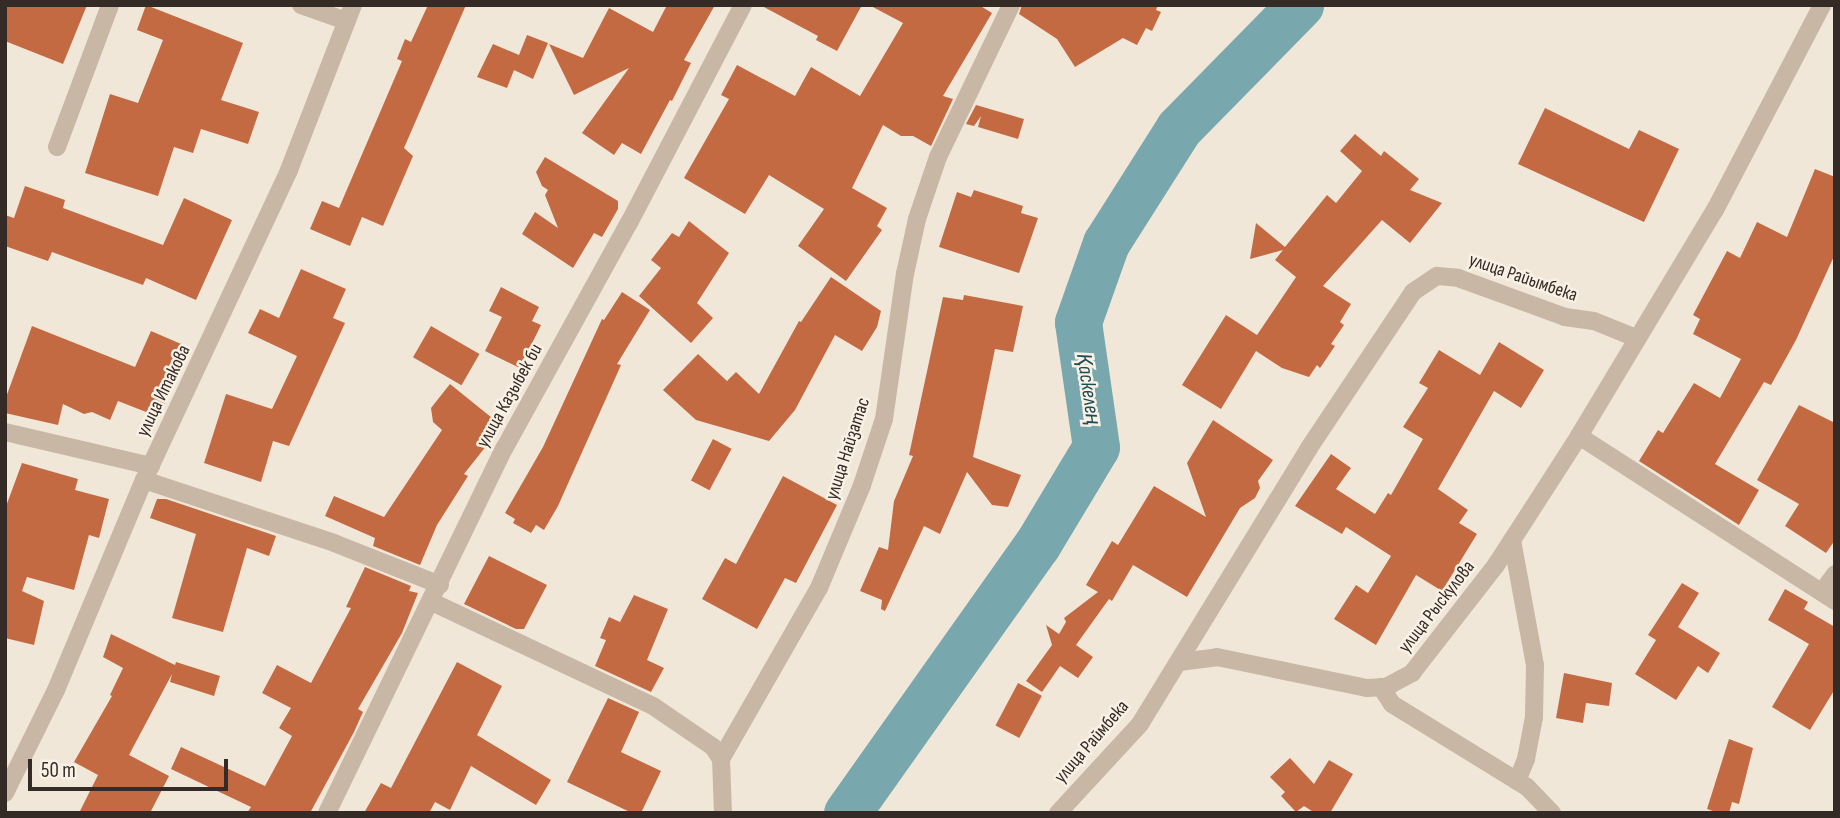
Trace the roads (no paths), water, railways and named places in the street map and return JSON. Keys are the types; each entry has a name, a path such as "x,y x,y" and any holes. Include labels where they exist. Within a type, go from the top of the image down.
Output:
{"street":[{"path":"57,147 110,5"},
{"path":"301,5 350,13"},
{"name":"улица Казыбек би","path":"327,813 432,602 504,449 629,223 743,5"},
{"name":"улица Найзатас","path":"721,759 819,588 862,485 884,419 905,274 918,219 938,157 1011,5"},
{"path":"1636,338 1715,210 1822,5"},
{"name":"улица Итакова","path":"5,793 13,757 56,690 147,473 289,170 350,13"},
{"name":"улица Райымбека","path":"1179,662 1309,448 1413,292 1437,276 1458,278 1565,317 1594,321 1636,338"},
{"name":"улица Рыскулова","path":"1179,662 1217,657 1313,679 1367,688 1381,687 1412,673 1512,540 1579,436 1636,338"},
{"path":"5,432 147,473 440,585"},
{"path":"1579,436 1829,596 1835,574"},
{"path":"1512,540 1535,666 1534,717 1526,759 1517,780"},
{"path":"432,602 653,706 684,724 713,747 721,759 723,813"},
{"name":"улица Раймбека","path":"1058,813 1140,723 1179,662"},
{"path":"1381,687 1392,704 1517,780 1552,813"}],"waterway":[{"name":"Қаскелең","path":"847,813 1037,545 1096,447 1078,322 1106,243 1179,128 1300,5"}]}
